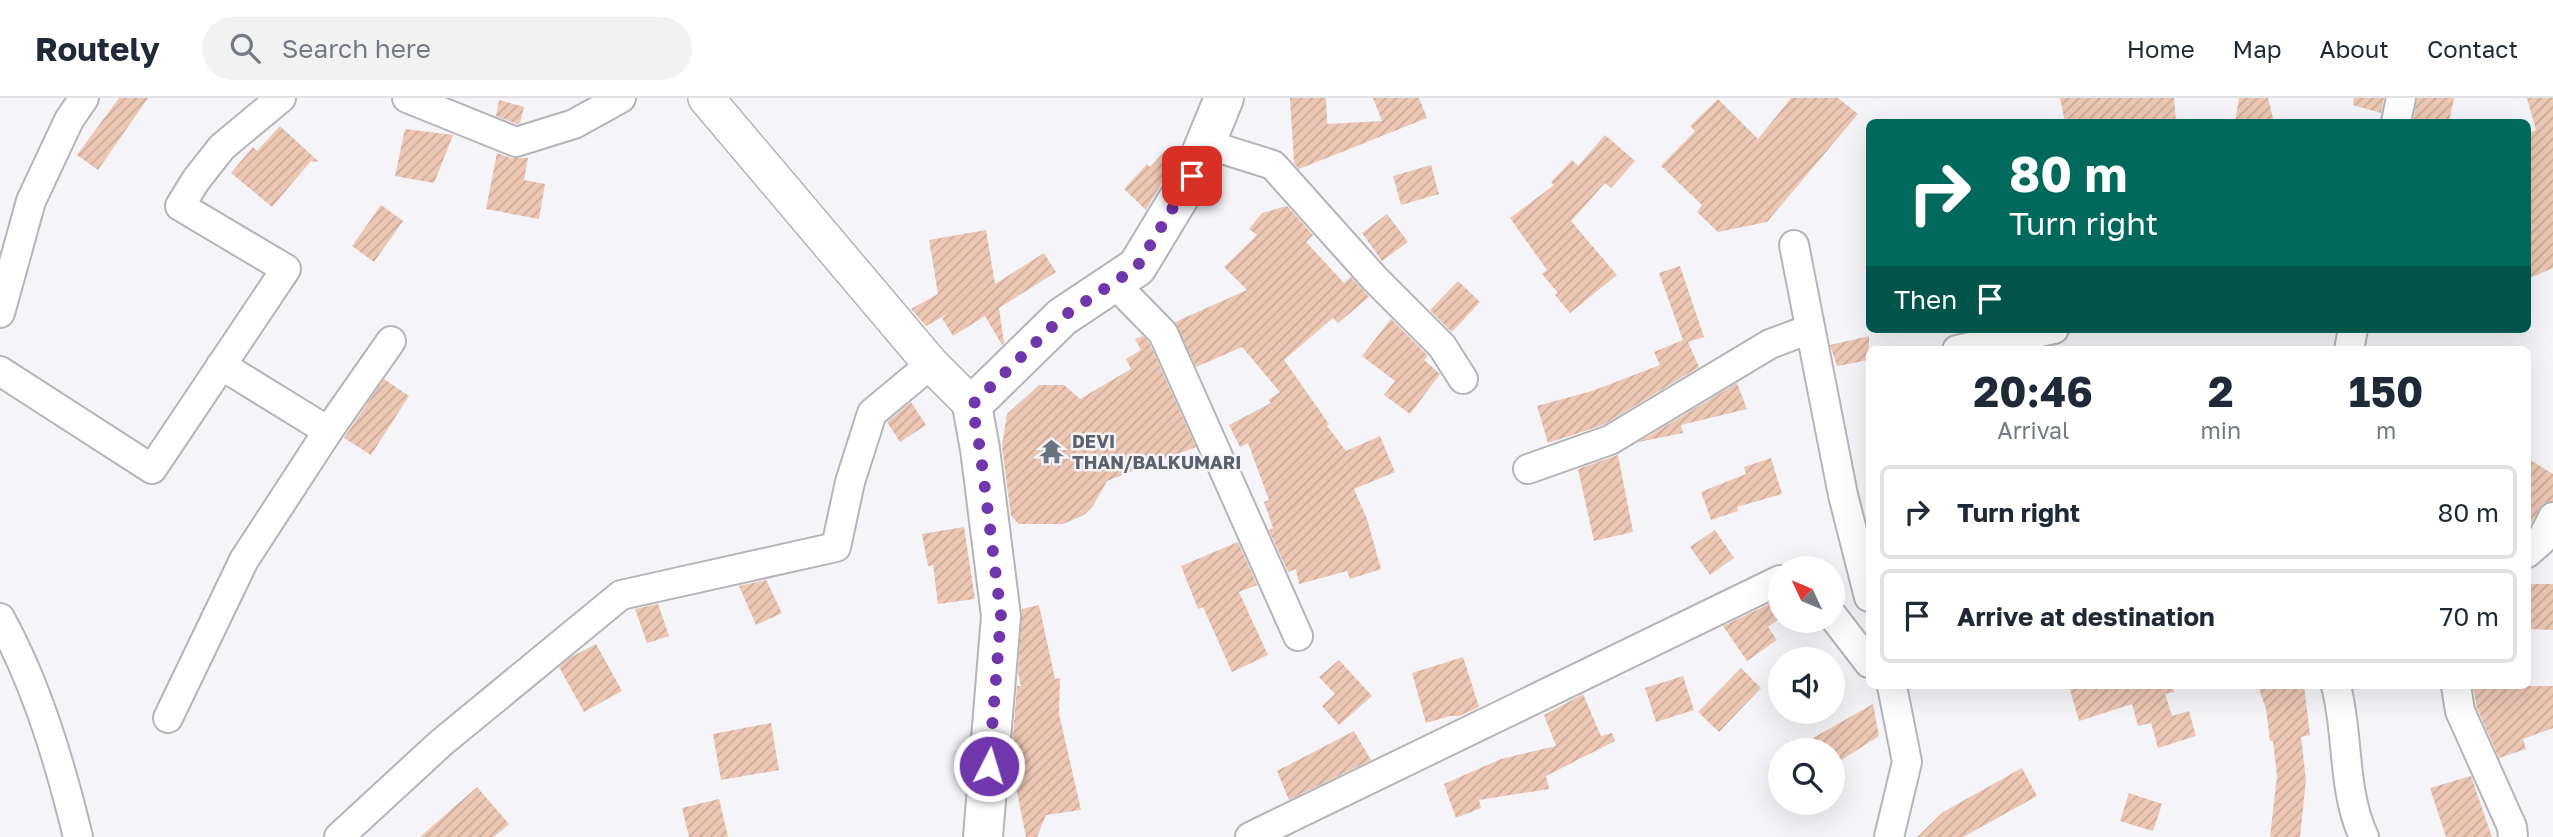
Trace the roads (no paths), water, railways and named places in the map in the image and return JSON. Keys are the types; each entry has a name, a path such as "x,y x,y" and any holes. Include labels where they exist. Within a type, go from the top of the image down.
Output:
{"main road":[{"path":"983,837 1001,616 972,405 1062,317 1137,267 1192,176 1224,98"}],"street":[{"path":"0,313 31,201 69,120 84,98"},
{"path":"0,371 152,469 286,269 180,206 222,147 281,98"},
{"path":"407,98 516,142 574,124 621,98"},
{"path":"706,98 932,365 972,405"},
{"path":"2397,119 2401,98"},
{"path":"1206,144 1273,165 1375,279 1443,346 1463,379"},
{"path":"1794,245 1843,495 1866,585"},
{"path":"1113,282 1163,333 1298,636"},
{"path":"1528,469 1610,440 1770,344 1810,329"},
{"path":"1975,346 2036,333"},
{"path":"167,718 244,560 328,431 391,341"},
{"path":"221,365 328,431"},
{"path":"339,837 441,743 621,595 836,547 850,482 872,413 932,365"},
{"path":"2531,549 2540,541 2553,517"},
{"path":"1250,837 1768,586"},
{"path":"0,618 17,648 44,722 78,837"},
{"path":"1845,632 1866,659"},
{"path":"1889,837 1907,762 1891,689"},
{"path":"2336,689 2347,752 2349,785 2364,837"},
{"path":"2456,689 2460,711 2513,837"}],"place":[{"name":"DEVI THAN/BALKUMARI","path":"1052,451"}]}
